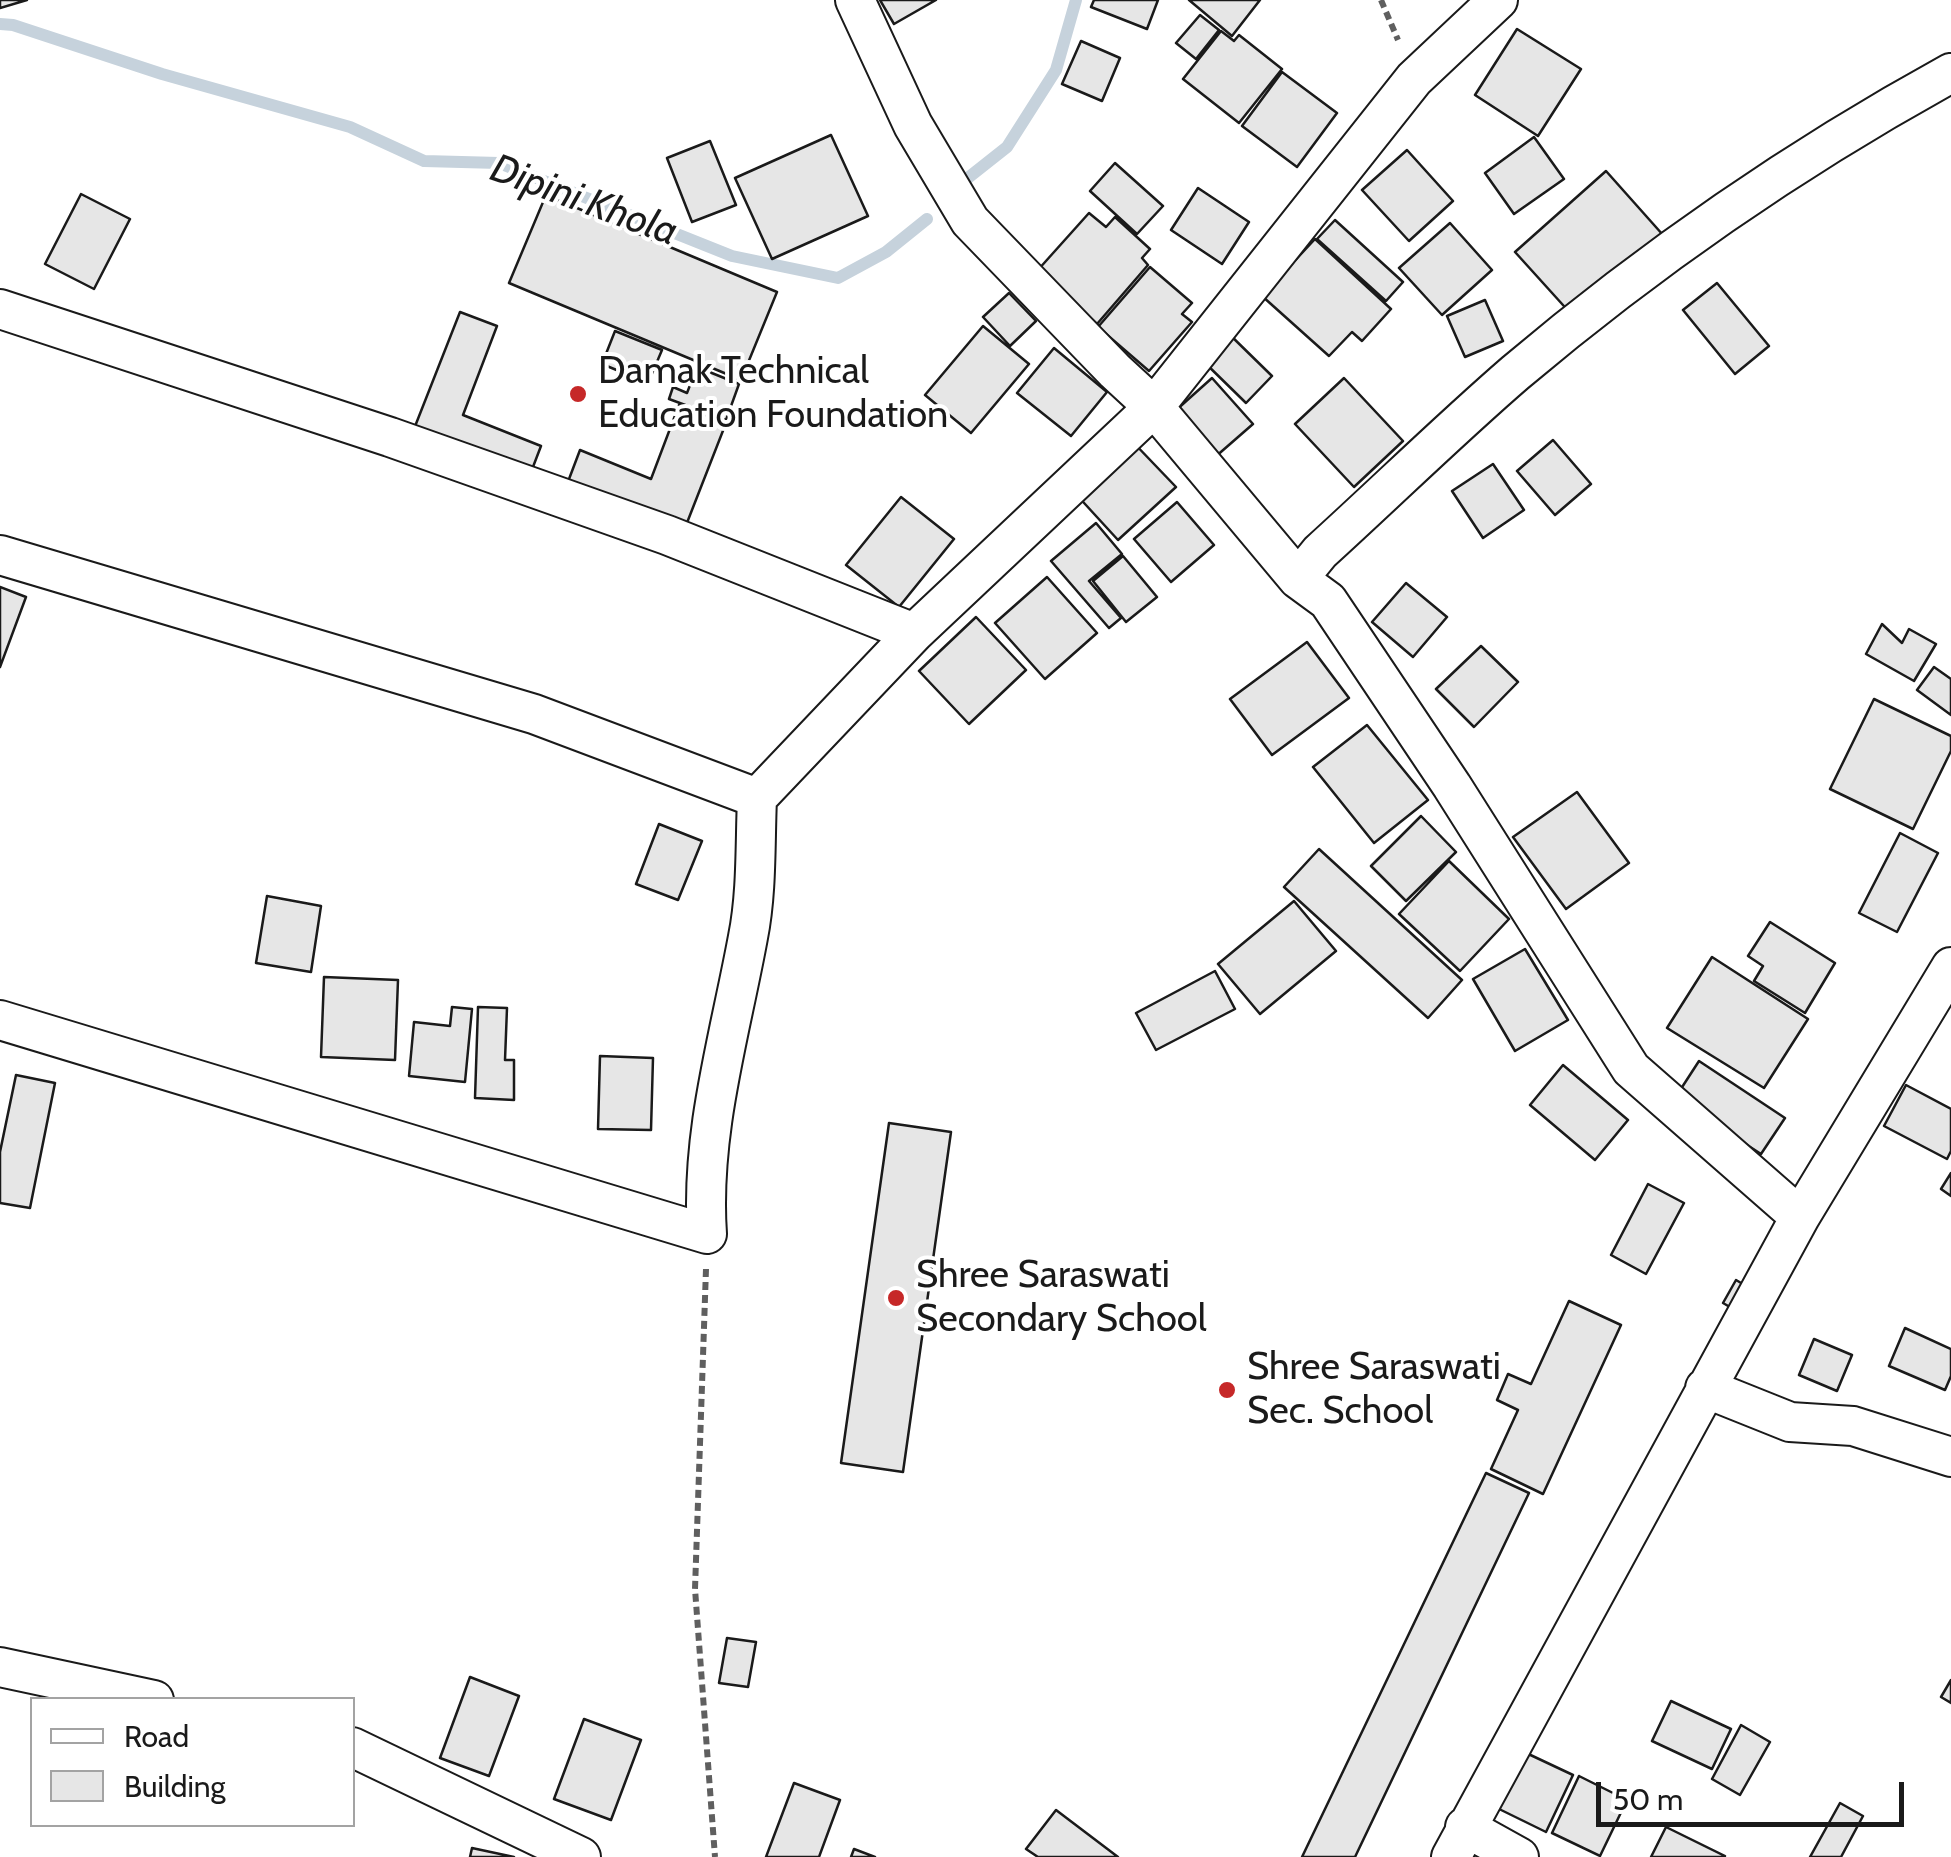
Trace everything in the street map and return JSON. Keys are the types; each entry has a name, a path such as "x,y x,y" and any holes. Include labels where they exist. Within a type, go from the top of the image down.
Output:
{"street":[{"path":"855,0 913,125 970,221 1154,408 1298,579 1328,601 1452,786 1630,1069 1800,1218"},
{"path":"0,1020 707,1234 704,1184 715,1100 750,931 758,798 914,633 1154,408 1414,79 1498,0"},
{"path":"1298,579 1320,552 1514,375 1635,276 1809,156 1951,73"},
{"path":"0,309 372,431 668,535 914,633"},
{"path":"0,555 534,714 758,798"},
{"path":"1519,1857 1458,1842 1800,1218 1949,973"},
{"path":"1705,1388 1790,1422 1852,1426 1951,1457"},
{"path":"0,1667 140,1697"},
{"path":"355,1748 581,1857"}],"path":[{"path":"707,1234 695,1589 715,1857"}],"building":[{"path":"0,0 27,0 0,8"},
{"path":"880,0 936,0 894,24"},
{"path":"1094,0 1158,0 1147,29 1091,7"},
{"path":"1189,0 1260,0 1232,36"},
{"path":"1200,15 1219,30 1196,59 1176,43"},
{"path":"1517,29 1581,69 1538,136 1475,95"},
{"path":"1221,31 1234,41 1239,35 1282,69 1239,123 1183,79"},
{"path":"1081,41 1120,58 1102,101 1062,84"},
{"path":"1282,72 1337,113 1297,167 1242,126"},
{"path":"831,135 868,216 772,259 735,178"},
{"path":"1534,137 1564,179 1514,214 1485,173"},
{"path":"710,141 736,205 692,222 667,158"},
{"path":"1407,150 1453,201 1409,241 1362,190"},
{"path":"1115,163 1163,206 1137,234 1090,191"},
{"path":"1606,171 1663,235 1572,315 1515,252"},
{"path":"1198,188 1249,222 1222,264 1171,230"},
{"path":"81,194 130,219 94,289 45,264"},
{"path":"546,195 777,292 741,380 509,283"},
{"path":"1089,213 1106,227 1115,217 1150,249 1142,258 1148,265 1097,324 1037,271"},
{"path":"1335,220 1403,282 1386,301 1317,239"},
{"path":"1450,223 1492,270 1442,315 1399,268"},
{"path":"1315,239 1391,309 1362,341 1352,332 1329,356 1262,296"},
{"path":"1150,267 1192,303 1182,314 1192,322 1149,371 1098,327"},
{"path":"1717,283 1769,346 1735,374 1683,310"},
{"path":"1009,293 1036,321 1010,346 983,317"},
{"path":"1485,300 1503,341 1465,357 1447,316"},
{"path":"460,312 497,326 463,415 541,446 528,480 412,434"},
{"path":"983,326 1029,364 971,433 925,395"},
{"path":"1225,330 1272,376 1246,403 1199,357"},
{"path":"615,331 662,350 648,383 602,364"},
{"path":"1054,348 1107,392 1071,436 1017,393"},
{"path":"697,367 739,384 726,420 669,399 673,387 687,393"},
{"path":"1212,378 1253,424 1214,458 1174,412"},
{"path":"1344,378 1403,441 1354,487 1295,424"},
{"path":"679,405 726,423 683,533 566,487 580,450 651,479"},
{"path":"1131,440 1176,487 1118,540 1074,492"},
{"path":"1553,440 1591,484 1555,515 1517,471"},
{"path":"1493,464 1524,510 1483,538 1452,491"},
{"path":"901,497 954,539 899,607 846,565"},
{"path":"1177,502 1214,545 1171,582 1134,539"},
{"path":"1096,523 1122,554 1089,581 1121,618 1109,628 1051,561"},
{"path":"1123,556 1157,597 1126,622 1093,581"},
{"path":"1047,577 1097,633 1045,679 995,623"},
{"path":"1406,583 1447,617 1413,657 1372,622"},
{"path":"0,587 26,597 0,667"},
{"path":"976,617 1026,670 969,724 919,671"},
{"path":"1882,624 1902,643 1909,629 1936,644 1914,681 1866,654"},
{"path":"1307,642 1349,698 1272,755 1230,699"},
{"path":"1481,646 1518,682 1474,727 1436,689"},
{"path":"1934,667 1951,679 1951,715 1917,690"},
{"path":"1874,699 1951,736 1951,751 1913,829 1830,789"},
{"path":"1367,725 1428,800 1374,843 1313,767"},
{"path":"1577,792 1629,863 1566,909 1513,837"},
{"path":"1421,816 1456,852 1406,901 1371,866"},
{"path":"659,824 702,841 678,900 636,884"},
{"path":"1900,833 1938,853 1897,932 1859,913"},
{"path":"1319,849 1462,980 1428,1018 1284,887"},
{"path":"1449,861 1509,919 1460,971 1399,914"},
{"path":"267,896 321,906 311,972 256,963"},
{"path":"1294,901 1336,951 1260,1014 1218,964"},
{"path":"1770,922 1835,963 1805,1013 1754,981 1763,966 1748,956"},
{"path":"1525,949 1568,1020 1515,1051 1473,979"},
{"path":"1712,957 1808,1019 1764,1088 1667,1028"},
{"path":"1215,971 1235,1009 1156,1050 1136,1013"},
{"path":"324,977 398,980 395,1060 321,1057"},
{"path":"452,1007 472,1009 465,1082 409,1076 414,1022 450,1026"},
{"path":"478,1007 507,1008 505,1060 514,1060 514,1100 475,1098"},
{"path":"600,1056 653,1058 651,1130 598,1129"},
{"path":"1699,1061 1785,1118 1761,1154 1675,1098"},
{"path":"1563,1065 1628,1120 1595,1160 1530,1105"},
{"path":"16,1075 55,1083 30,1208 0,1203 0,1152"},
{"path":"1906,1085 1951,1109 1951,1151 1947,1159 1884,1126"},
{"name":"Shree Saraswati Secondary School","path":"889,1123 951,1132 903,1472 841,1463"},
{"path":"1951,1173 1951,1196 1941,1189"},
{"path":"1648,1184 1684,1203 1646,1274 1611,1255"},
{"path":"1736,1280 1753,1290 1740,1313 1723,1303"},
{"path":"1569,1301 1621,1325 1543,1494 1491,1469 1518,1410 1497,1400 1508,1374 1531,1384"},
{"path":"1905,1328 1951,1349 1951,1376 1945,1390 1889,1366"},
{"path":"1814,1339 1852,1355 1837,1391 1799,1375"},
{"path":"1486,1473 1529,1493 1355,1857 1302,1857"},
{"path":"727,1638 756,1642 748,1687 719,1683"},
{"path":"470,1677 519,1696 489,1776 440,1758"},
{"path":"1951,1680 1951,1703 1941,1697"},
{"path":"1671,1701 1731,1729 1712,1769 1652,1741"},
{"path":"584,1719 641,1740 611,1820 554,1799"},
{"path":"1741,1725 1770,1742 1740,1795 1712,1779"},
{"path":"1522,1751 1573,1775 1546,1832 1495,1807"},
{"path":"1579,1776 1627,1800 1600,1856 1552,1833"},
{"path":"794,1783 840,1800 819,1857 766,1857"},
{"path":"1840,1803 1863,1816 1841,1857 1810,1857"},
{"path":"1056,1810 1118,1857 1038,1857 1026,1849"},
{"path":"1666,1827 1725,1856 1651,1857"},
{"path":"472,1848 514,1857 470,1857"},
{"path":"854,1849 875,1857 851,1857"}],"waterway":[{"path":"964,181 1007,147 1056,70 1076,0"},
{"name":"Dipini Khola","path":"0,24 350,127 424,161 499,163 732,256 838,278 886,252 927,219"}],"place":[{"name":"Damak Technical Education Foundation","path":"578,394"},
{"name":"Shree Saraswati Secondary School","path":"896,1298"},
{"name":"Shree Saraswati Sec. School","path":"1227,1390"}]}
